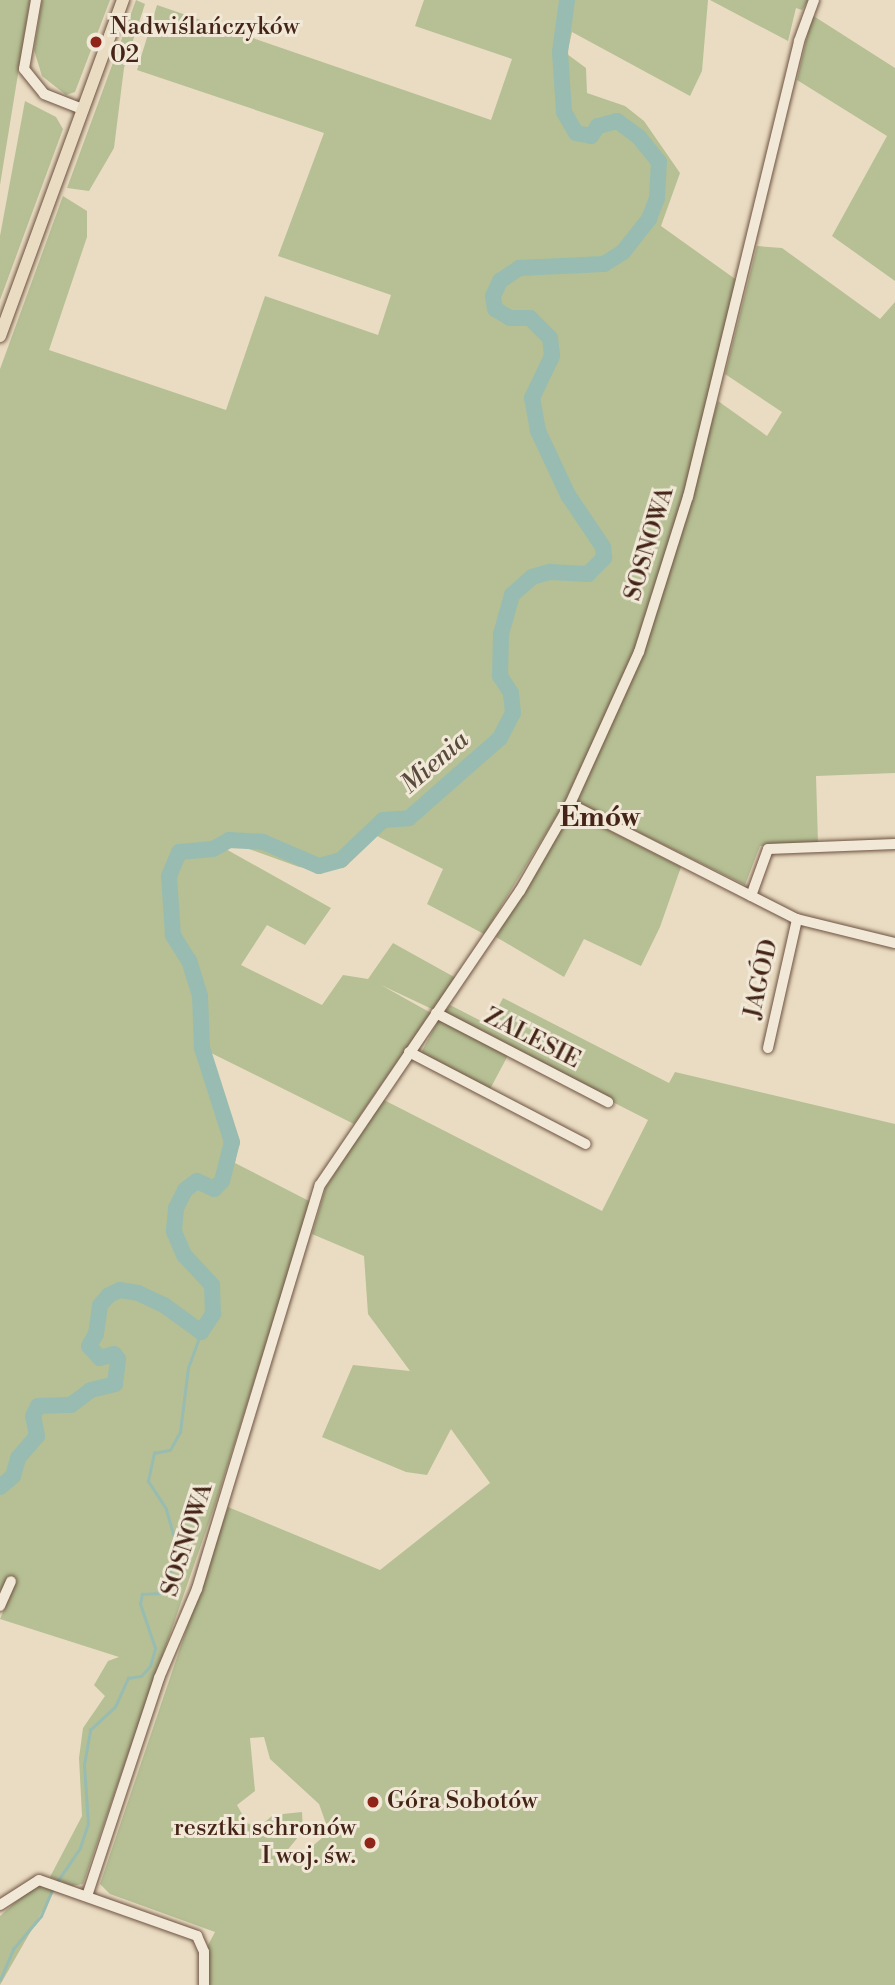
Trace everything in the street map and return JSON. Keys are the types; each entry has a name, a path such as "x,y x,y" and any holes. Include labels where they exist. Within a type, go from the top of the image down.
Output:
{"main road":[{"path":"0,336 123,0"}],"street":[{"path":"36,0 24,69 44,94 82,108"},
{"name":"SOSNOWA","path":"88,1896 155,1691 197,1589 320,1185 520,891 570,804 639,652 688,497 799,41 814,0"},
{"path":"570,804 797,919 895,943"},
{"path":"751,896 768,849 895,844"},
{"name":"JAGÓD","path":"768,1048 797,919"},
{"name":"ZALESIE","path":"436,1013 608,1102"},
{"path":"409,1052 586,1144"},
{"path":"0,1606 11,1581"},
{"path":"0,1905 34,1880 45,1881 197,1936 204,1952 204,1985"}],"green space":[{"path":"0,0 30,0 0,185"},
{"path":"42,0 110,0 75,92 66,95 42,76 34,50"},
{"path":"136,0 145,4 124,68 114,148 89,191 67,188"},
{"path":"424,0 708,0 702,71 690,96 572,32 567,54 586,68 587,93 625,106 644,121 680,173 661,226 738,281 692,468 635,653 562,807 484,934 427,904 443,869 373,834 356,856 328,870 299,867 235,844 224,848 331,908 305,945 267,925 241,965 322,1005 343,975 368,979 393,943 456,978 434,1010 381,985 431,1013 354,1124 207,1051 238,1148 235,1163 311,1202 216,1502 83,1884 72,1886 50,1877 82,1816 79,1758 83,1728 105,1696 94,1685 108,1661 119,1657 0,1619 16,1580 0,1597 0,369 63,196 87,211 87,237 49,350 226,410 265,296 378,335 391,295 278,256 324,133 137,70 157,5 491,120 512,59 415,26"},
{"path":"710,0 808,0 802,10 796,8 788,41"},
{"path":"812,15 895,68 895,281 832,236 887,136 797,80"},
{"path":"25,101 56,117 63,129 0,300 0,236"},
{"path":"757,246 782,248 880,319 895,302 895,773 816,776 818,843 760,846 745,885 577,802 643,654 718,401 767,436 782,412 725,374"},
{"path":"571,811 681,867 660,927 641,966 584,939 564,977 496,937"},
{"path":"503,998 669,1083 675,1072 895,1124 895,1985 209,1985 207,1947 215,1932 110,1894 100,1884 228,1507 380,1570 490,1483 451,1429 427,1475 406,1472 322,1437 353,1365 410,1371 368,1314 364,1256 312,1234 326,1187 382,1099 602,1211 648,1120 442,1015 450,1005 489,1025","holes":["264,1737 270,1759 319,1804 329,1832 289,1866 281,1858 303,1831 302,1812 273,1815 258,1828 247,1823 237,1805 255,1791 250,1738"]},
{"path":"439,1019 508,1056 489,1092 420,1055"},
{"path":"36,1884 55,1889 0,1985 0,1916"}],"waterway":[{"name":"Mienia","path":"0,1487 13,1476 18,1458 37,1436 33,1416 38,1406 71,1405 91,1390 115,1384 118,1359 114,1354 100,1358 89,1346 96,1334 100,1305 109,1295 120,1290 138,1293 164,1305 201,1332 213,1314 212,1285 184,1255 174,1231 176,1208 185,1190 197,1181 214,1189 222,1181 232,1142 202,1048 200,996 189,961 173,935 169,876 179,852 213,849 229,840 263,842 319,866 341,860 383,820 409,818 500,738 513,713 511,693 500,676 501,634 512,595 532,577 550,572 588,574 604,558 603,547 568,495 538,431 532,398 552,356 550,338 530,318 510,318 495,309 493,296 500,281 519,268 604,264 623,252 649,219 657,198 659,162 639,137 617,121 598,126 591,136 576,133 564,112 560,52 567,0"},
{"path":"57,1882 80,1848 88,1824 84,1765 90,1730 115,1707 128,1678 141,1676 150,1666 155,1648 140,1604 142,1594 161,1593 175,1561 175,1541 166,1509 148,1481 154,1453 170,1450 180,1432 188,1368 201,1332"},
{"path":"0,1980 13,1949 41,1916 53,1888"}],"place":[{"name":"Nadwiślańczyków 02","path":"96,42"},
{"name":"Góra Sobotów","path":"373,1802"},
{"name":"resztki schronów I woj. św.","path":"370,1843"}],"district":[{"name":"Emów","path":"600,818"}]}
